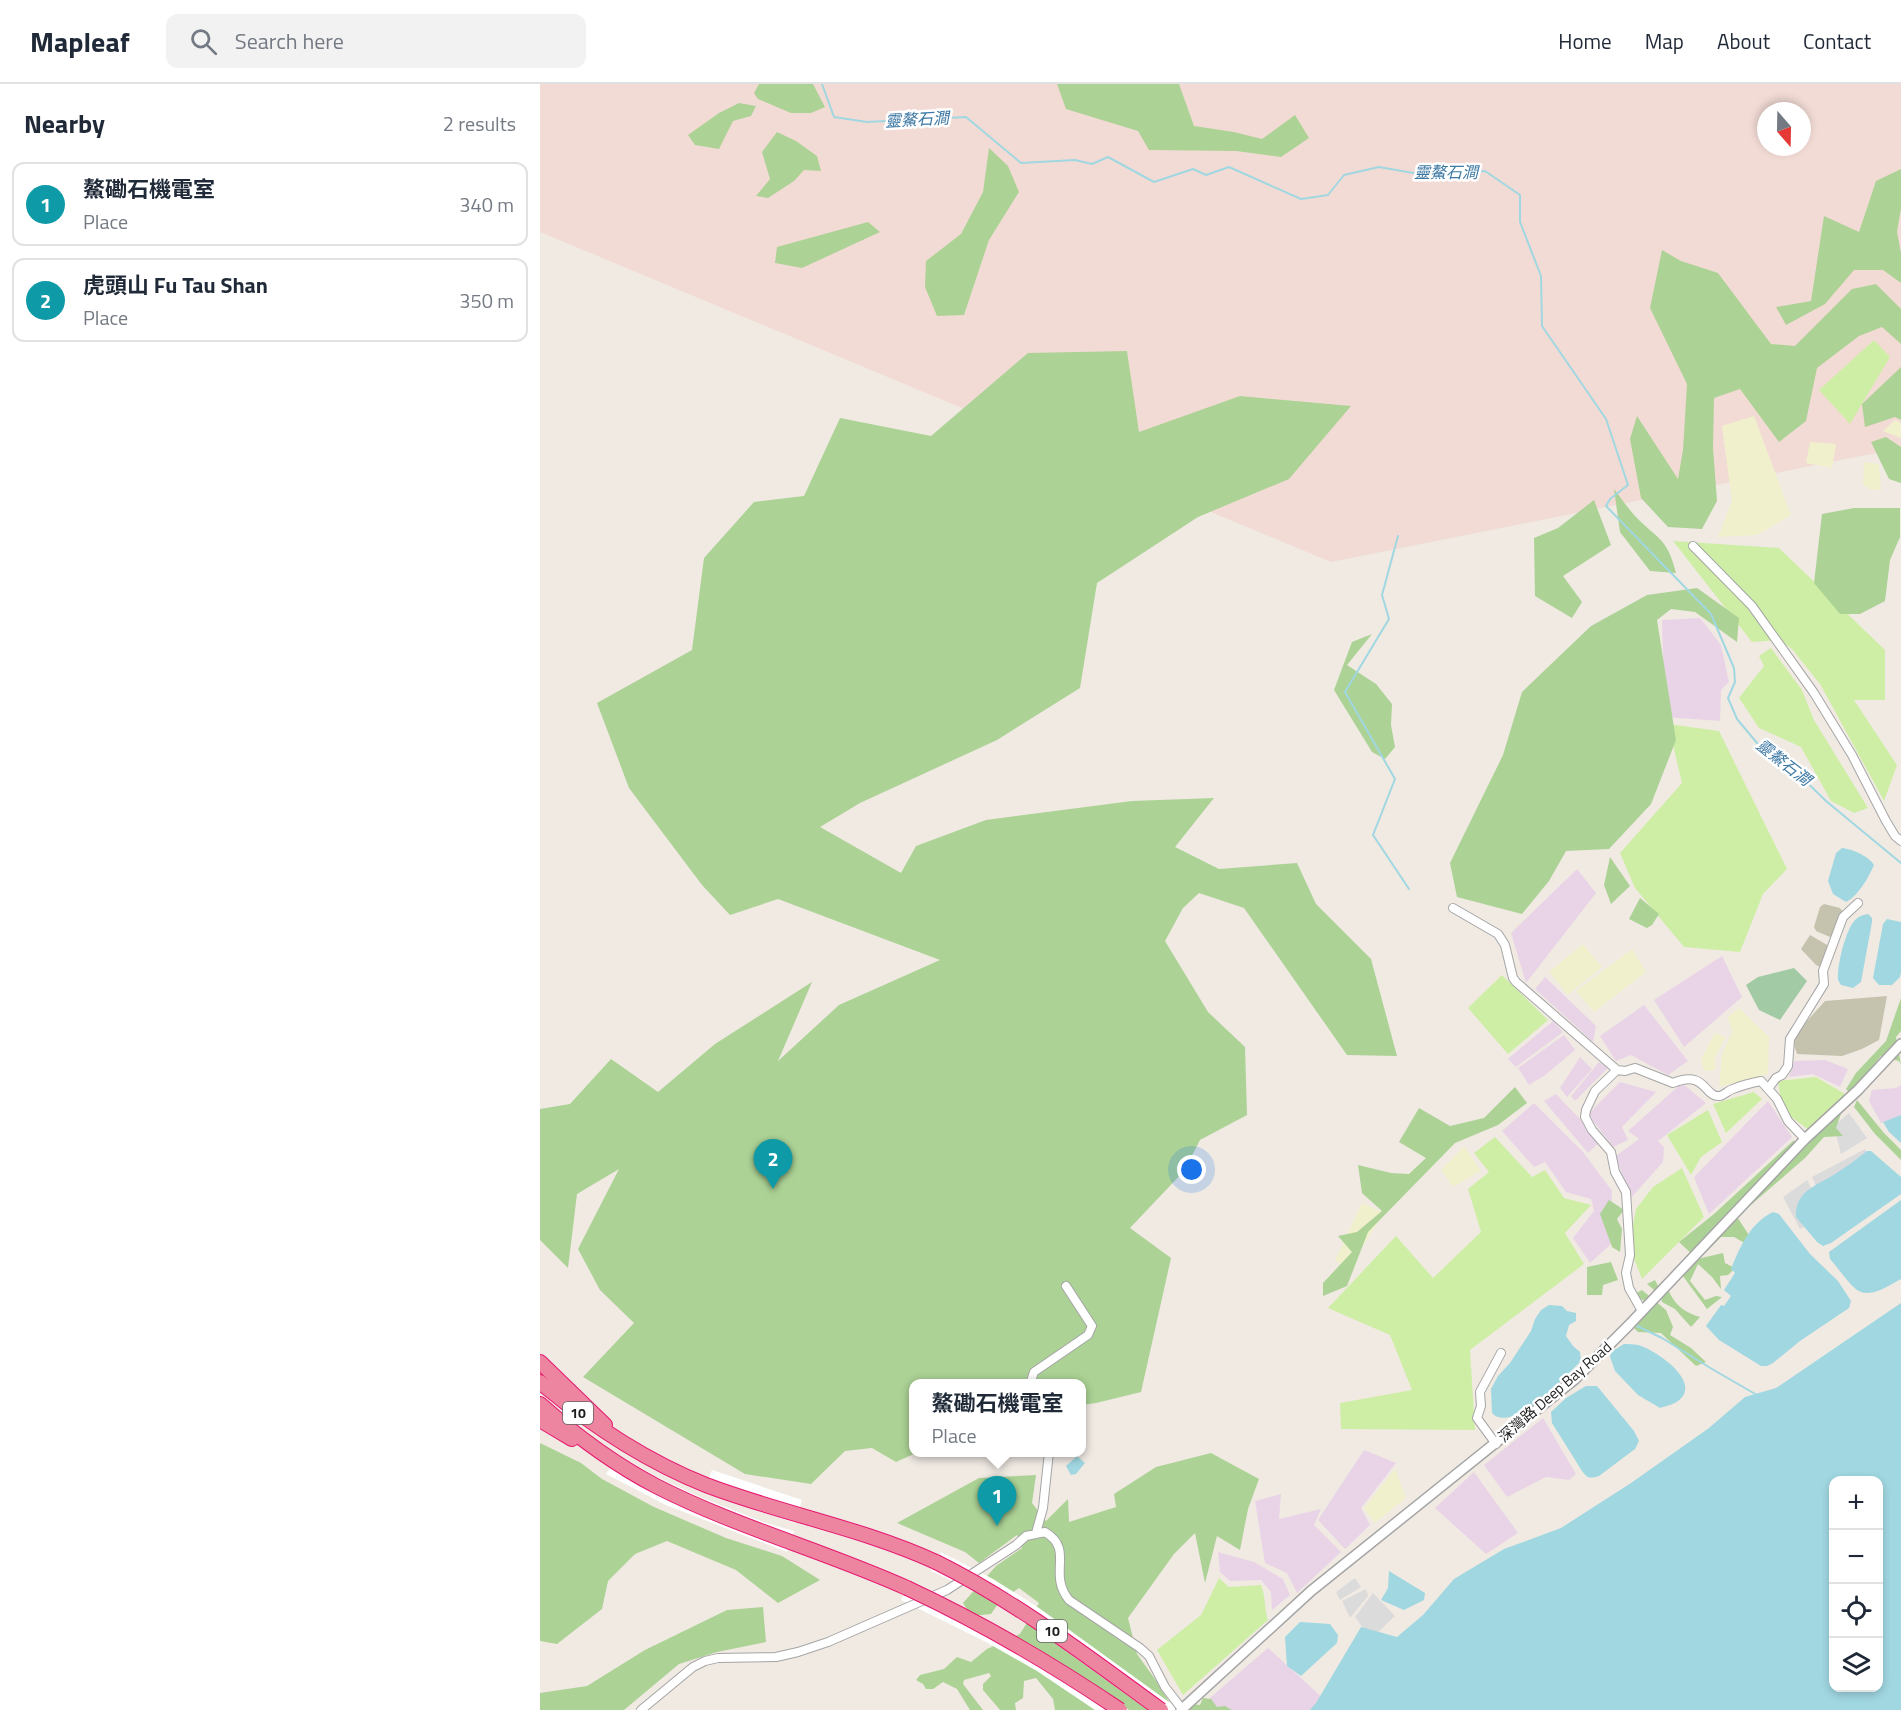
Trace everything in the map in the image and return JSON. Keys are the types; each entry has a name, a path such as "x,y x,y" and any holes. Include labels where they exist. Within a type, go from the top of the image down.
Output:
{"highway":[{"path":"540,1362 567,1391 600,1419 618,1441"},
{"name":"10","path":"540,1382 588,1421 666,1468 707,1485 876,1537 936,1562 1025,1612 1161,1710"},
{"name":"10","path":"540,1404 601,1453 650,1483 685,1500 907,1588 1018,1645 1120,1710"},
{"path":"540,1420 568,1438 601,1453"}],"street":[{"path":"1693,546 1752,606 1814,693 1852,755 1895,836 1901,841"},
{"path":"1768,1089 1788,1066 1790,1039 1824,984 1823,971 1843,917 1858,903"},
{"path":"1453,908 1498,934 1505,945 1516,982 1617,1070 1625,1071 1635,1068 1673,1083 1685,1078 1694,1078 1716,1095 1721,1096 1744,1084 1761,1081 1777,1099 1788,1121 1805,1139"},
{"name":"深灣路 Deep Bay Road","path":"1181,1709 1311,1591 1575,1379 1805,1139 1901,1044"},
{"path":"1617,1070 1595,1090 1586,1110 1586,1117 1592,1130 1611,1152 1616,1172 1626,1192 1630,1255 1626,1273 1629,1288 1642,1311"},
{"path":"1031,1379 1034,1372 1088,1335 1092,1326 1066,1286"},
{"path":"1496,1444 1477,1418 1481,1406 1480,1392 1501,1353"},
{"path":"1036,1533 1045,1498 1049,1457"},
{"path":"641,1710 693,1667 705,1661 718,1658 776,1657 828,1642 947,1590 1026,1536 1045,1532 1054,1538 1061,1551 1059,1580 1062,1591 1069,1599 1149,1656 1165,1687 1181,1709"}],"shaded area":[{"path":"540,84 1901,84 1901,448 1331,562 540,232"},
{"path":"1700,618 1721,645 1729,682 1721,690 1720,721 1665,717 1662,620"},
{"path":"1577,869 1596,893 1526,983 1511,933"},
{"path":"1824,904 1840,908 1843,912 1833,936 1830,937 1816,931 1814,927 1820,907"},
{"path":"1810,935 1834,949 1822,968 1816,965 1801,949"},
{"path":"1722,956 1742,997 1684,1047 1654,1000"},
{"path":"1545,977 1596,1026 1593,1042 1535,989"},
{"path":"1887,996 1879,1040 1842,1056 1797,1054 1794,1045 1798,1031 1825,1001"},
{"path":"1644,1005 1688,1061 1668,1075 1631,1055 1616,1061 1600,1036"},
{"path":"1553,1021 1563,1032 1516,1067 1508,1059"},
{"path":"1564,1035 1575,1050 1544,1076 1529,1085 1518,1068"},
{"path":"1580,1057 1592,1069 1567,1097 1560,1088"},
{"path":"1825,1060 1848,1069 1840,1087 1813,1074 1789,1077 1794,1061"},
{"path":"1599,1062 1608,1068 1575,1101 1571,1096"},
{"path":"1620,1082 1656,1092 1622,1127 1628,1140 1613,1147 1588,1114"},
{"path":"1682,1083 1706,1103 1658,1141 1664,1147 1663,1162 1630,1199 1616,1156 1639,1139 1628,1131"},
{"path":"1901,1085 1901,1115 1881,1123 1869,1101 1872,1090 1896,1088"},
{"path":"1556,1094 1601,1141 1588,1153 1544,1101"},
{"path":"1768,1101 1792,1137 1709,1214 1694,1177"},
{"path":"1534,1103 1583,1152 1612,1191 1610,1245 1590,1263 1573,1238 1594,1211 1591,1199 1566,1192 1545,1162 1534,1167 1502,1131"},
{"path":"1849,1113 1867,1138 1841,1154 1834,1126"},
{"path":"1865,1149 1870,1160 1817,1188 1812,1177"},
{"path":"1807,1180 1826,1215 1800,1229 1783,1197"},
{"path":"1543,1418 1576,1474 1569,1480 1546,1477 1507,1497 1484,1465"},
{"path":"1364,1450 1396,1463 1361,1508 1370,1525 1345,1549 1318,1520"},
{"path":"1474,1472 1518,1533 1486,1554 1435,1508"},
{"path":"1281,1494 1279,1519 1321,1509 1314,1525 1341,1552 1297,1593 1287,1573 1265,1563 1255,1501"},
{"path":"1218,1552 1254,1562 1283,1579 1290,1595 1272,1610 1271,1592 1261,1580 1230,1581 1220,1572"},
{"path":"1355,1578 1361,1587 1340,1600 1336,1592"},
{"path":"1366,1589 1368,1596 1350,1618 1342,1601"},
{"path":"1373,1593 1395,1616 1371,1639 1355,1617"},
{"path":"1268,1648 1326,1701 1318,1710 1214,1710 1204,1703"}],"green space":[{"path":"759,84 813,84 825,107 811,113 791,113 758,99 754,93"},
{"path":"1057,84 1179,84 1194,126 1262,139 1295,115 1309,138 1281,157 1236,151 1149,150 1138,131 1066,109"},
{"path":"739,103 756,106 751,116 733,121 719,149 695,145 688,135 719,113"},
{"path":"777,132 796,141 817,156 821,171 804,170 794,181 768,198 756,196 770,179 762,152"},
{"path":"989,148 1008,166 1019,192 989,240 964,315 937,316 925,287 926,261 961,234 983,192"},
{"path":"1901,169 1901,208 1897,232 1901,253 1901,283 1883,270 1854,270 1825,304 1786,325 1776,307 1811,301 1824,216 1859,232 1876,181"},
{"path":"868,222 880,232 802,268 775,263 777,247"},
{"path":"1662,250 1681,261 1718,273 1771,344 1795,346 1852,289 1876,284 1901,309 1901,344 1882,327 1859,336 1817,368 1806,421 1779,442 1740,389 1714,398 1713,448 1717,501 1702,529 1668,527 1641,498 1630,439 1637,416 1678,479 1683,450 1687,384 1650,308"},
{"path":"1874,340 1890,357 1850,424 1819,390"},
{"path":"1127,351 1139,432 1240,396 1351,406 1289,479 1198,517 1097,583 1080,688 997,740 860,803 820,827 901,873 916,846 986,820 1132,801 1214,798 1175,847 1219,869 1297,863 1316,904 1371,959 1397,1056 1347,1055 1244,908 1199,893 1183,908 1165,941 1208,1012 1245,1047 1247,1115 1200,1140 1184,1171 1130,1228 1171,1258 1141,1392 1086,1404 1086,1379 909,1379 909,1456 896,1462 872,1448 845,1451 811,1484 745,1474 583,1377 634,1323 600,1290 578,1249 619,1169 577,1194 568,1268 540,1240 540,1109 570,1104 611,1059 658,1092 715,1044 812,982 778,1061 839,1005 940,960 778,899 730,915 702,885 629,788 597,703 692,650 704,558 754,502 804,496 840,418 931,436 1028,353"},
{"path":"1901,367 1901,420 1895,417 1865,427 1862,404"},
{"path":"1754,416 1791,515 1757,535 1718,537 1732,501 1722,426"},
{"path":"1895,420 1901,423 1901,438 1883,431"},
{"path":"1886,437 1901,447 1901,483 1889,479 1871,442"},
{"path":"1810,442 1836,444 1832,468 1806,463"},
{"path":"1864,462 1879,464 1881,490 1872,490 1863,485"},
{"path":"1614,489 1635,516 1665,545 1676,573 1650,571 1620,532"},
{"path":"1594,500 1611,545 1563,576 1582,602 1572,618 1535,596 1534,538 1558,528"},
{"path":"1854,508 1900,508 1900,537 1890,560 1885,601 1860,614 1840,614 1814,583 1822,514"},
{"path":"1673,541 1779,548 1885,650 1885,700 1854,700 1897,765 1884,801 1820,684 1792,649 1779,640 1752,642"},
{"path":"1697,588 1739,618 1737,642 1695,612 1671,609 1657,620 1676,740 1651,804 1609,849 1566,851 1549,881 1522,914 1457,897 1450,863 1503,755 1522,692 1591,626 1647,595"},
{"path":"1372,634 1347,665 1376,684 1392,704 1391,725 1395,747 1385,759 1372,752 1334,690 1352,642"},
{"path":"1771,648 1802,690 1814,720 1868,808 1854,813 1831,801 1801,747 1759,728 1739,698 1764,666 1759,656"},
{"path":"1668,724 1719,731 1787,869 1763,894 1740,952 1684,947 1635,888 1620,853 1682,783"},
{"path":"1610,857 1630,886 1611,904 1604,885"},
{"path":"1640,898 1659,914 1652,925 1647,928 1629,919"},
{"path":"1583,944 1602,967 1568,995 1549,972"},
{"path":"1632,949 1646,972 1594,1012 1576,991"},
{"path":"1794,968 1807,981 1780,1020 1759,1010 1746,985 1758,977"},
{"path":"1502,975 1548,1020 1508,1054 1468,1008"},
{"path":"1901,998 1901,1031 1896,1037 1901,1065 1899,1061 1881,1056 1850,1093 1846,1089 1856,1073 1886,1041"},
{"path":"1739,1008 1769,1037 1768,1074 1719,1087 1722,1054 1732,1032 1728,1017"},
{"path":"1715,1033 1726,1037 1715,1058 1715,1070 1704,1071 1701,1059"},
{"path":"1816,1077 1845,1094 1809,1130 1782,1110 1778,1081"},
{"path":"1515,1087 1527,1103 1498,1125 1455,1143 1368,1232 1347,1286 1323,1296 1323,1283 1352,1252 1338,1236 1357,1232 1382,1211 1362,1193 1358,1165 1391,1173 1409,1174 1426,1158 1399,1142 1419,1108 1450,1126 1484,1118"},
{"path":"1754,1092 1762,1099 1726,1133 1713,1104"},
{"path":"1857,1100 1901,1150 1901,1160 1875,1134 1854,1107"},
{"path":"1708,1110 1722,1142 1701,1157 1691,1175 1667,1135"},
{"path":"1842,1111 1836,1128 1843,1136 1824,1137 1805,1158 1737,1217 1751,1238 1748,1245 1734,1237 1721,1237 1706,1252 1694,1256 1679,1242 1714,1214 1793,1141 1807,1143"},
{"path":"1495,1137 1532,1177 1545,1170 1564,1198 1591,1205 1565,1233 1584,1264 1470,1350 1475,1430 1341,1429 1340,1403 1412,1390 1390,1335 1328,1308 1396,1236 1433,1278 1481,1232 1468,1189 1489,1172 1474,1153"},
{"path":"1464,1146 1481,1171 1453,1187 1441,1170"},
{"path":"1682,1168 1704,1217 1642,1279 1629,1246 1636,1209 1653,1187"},
{"path":"1609,1200 1624,1210 1617,1219 1622,1229 1620,1252 1612,1247 1600,1214"},
{"path":"1362,1203 1384,1213 1347,1271 1335,1260"},
{"path":"1723,1253 1725,1263 1735,1268 1728,1275 1720,1276 1721,1289 1698,1264 1690,1281 1705,1300 1716,1296 1722,1297 1707,1309 1683,1276 1693,1260"},
{"path":"1611,1262 1618,1280 1603,1285 1602,1295 1587,1295 1587,1267"},
{"path":"1655,1280 1660,1290 1667,1287 1680,1306 1700,1317 1691,1327 1675,1309 1662,1302 1660,1295 1647,1284"},
{"path":"1642,1290 1666,1310 1673,1327 1670,1335 1691,1348 1706,1362 1696,1366 1661,1333 1638,1332 1632,1326 1648,1304 1635,1294"},
{"path":"540,1443 581,1463 602,1479 654,1507 726,1538 782,1556 820,1580 778,1603 736,1570 667,1541 635,1554 608,1581 602,1609 557,1644 540,1641"},
{"path":"1211,1453 1259,1479 1248,1509 1240,1550 1217,1536 1205,1583 1195,1533 1174,1554 1128,1618 1137,1654 1174,1710 1055,1710 1053,1699 1036,1678 1024,1681 1023,1698 1015,1703 1016,1710 1000,1710 983,1690 983,1684 991,1676 989,1673 964,1680 963,1684 983,1710 970,1710 957,1689 943,1682 933,1689 926,1689 916,1680 920,1675 944,1669 957,1657 971,1662 987,1649 1020,1634 1039,1603 1019,1588 1000,1601 991,1614 971,1616 963,1603 996,1566 1022,1548 1017,1535 979,1563 965,1552 897,1523 979,1478 1036,1475 1032,1503 1046,1521 1068,1499 1069,1522 1116,1507 1114,1494 1156,1467"},
{"path":"1395,1469 1406,1498 1375,1523 1364,1508"},
{"path":"1219,1578 1229,1587 1261,1585 1268,1620 1183,1695 1157,1650 1201,1615"},
{"path":"763,1607 766,1642 717,1652 679,1664 624,1710 540,1710 540,1693 587,1686 645,1650 727,1610"},
{"path":"1203,1698 1211,1699 1217,1707 1225,1706 1232,1710 1184,1710 1190,1704 1200,1705"}],"water":[{"path":"1842,848 1860,854 1874,865 1859,891 1846,902 1833,894 1828,881 1836,853"},
{"path":"1868,914 1872,922 1861,982 1853,988 1841,985 1838,980 1839,966 1848,932 1857,919"},
{"path":"1887,919 1901,922 1901,972 1900,977 1892,985 1879,985 1873,978 1883,924"},
{"path":"1901,1115 1901,1143 1889,1132 1883,1122"},
{"path":"1867,1151 1871,1151 1901,1177 1901,1194 1831,1243 1823,1246 1796,1217 1799,1201 1808,1190"},
{"path":"1901,1200 1901,1279 1875,1292 1860,1291 1847,1280 1830,1259 1829,1252"},
{"path":"1773,1212 1779,1214 1810,1254 1838,1281 1851,1301 1849,1308 1800,1341 1773,1363 1761,1366 1719,1340 1706,1326 1721,1305 1724,1306 1731,1296 1724,1290 1735,1273 1731,1269 1747,1236 1758,1222"},
{"path":"1901,1303 1901,1710 1310,1710 1361,1627 1397,1637 1423,1615 1454,1579 1504,1549 1561,1528 1631,1483 1709,1428 1745,1397 1776,1388"},
{"path":"1549,1305 1562,1306 1567,1311 1576,1313 1576,1321 1569,1325 1566,1336 1580,1352 1581,1361 1538,1401 1512,1416 1501,1418 1492,1413 1491,1389 1531,1331 1541,1310"},
{"path":"1624,1344 1645,1348 1674,1367 1685,1385 1684,1393 1678,1401 1660,1408 1638,1395 1615,1371 1610,1357 1611,1352"},
{"path":"1586,1386 1597,1386 1634,1431 1639,1441 1635,1449 1599,1476 1593,1477 1587,1476 1582,1471 1552,1423 1551,1412 1566,1398"},
{"path":"1076,1457 1085,1463 1076,1474 1071,1475 1066,1466"},
{"path":"1389,1571 1425,1593 1424,1600 1404,1610 1381,1600 1388,1588"},
{"path":"1300,1622 1330,1624 1338,1635 1337,1643 1301,1676 1287,1666 1285,1637"}],"pier":[{"path":"619,1455 655,1476 700,1497 766,1523 794,1531 787,1552 666,1505 606,1474"},
{"path":"712,1470 802,1500 795,1523 704,1492"},
{"path":"941,1552 993,1579 1039,1608 1180,1710 1148,1710 1028,1624 983,1595 931,1571"},
{"path":"910,1581 995,1625 1046,1655 1129,1710 1095,1710 1037,1671 986,1642 901,1600"}],"waterway":[{"name":"靈鰲石澗","path":"822,84 834,117 867,122 966,117 1021,163 1075,160 1092,164 1108,157 1154,182 1193,169 1206,175 1229,167 1301,199 1328,195 1344,175 1379,167 1419,174 1485,171 1520,195 1520,222 1541,276 1542,326 1606,419 1628,485 1610,499 1606,506 1711,614 1734,668 1735,682 1728,698 1737,719 1757,743 1781,757 1826,801 1901,863"},
{"path":"1398,536 1382,595 1389,619 1345,692 1395,779 1373,835 1409,889"},
{"path":"1635,1325 1662,1338 1757,1395"}],"place":[{"name":"虎頭山 Fu Tau Shan","path":"773,1189"},
{"name":"鰲磡石機電室","path":"997,1526"}]}
